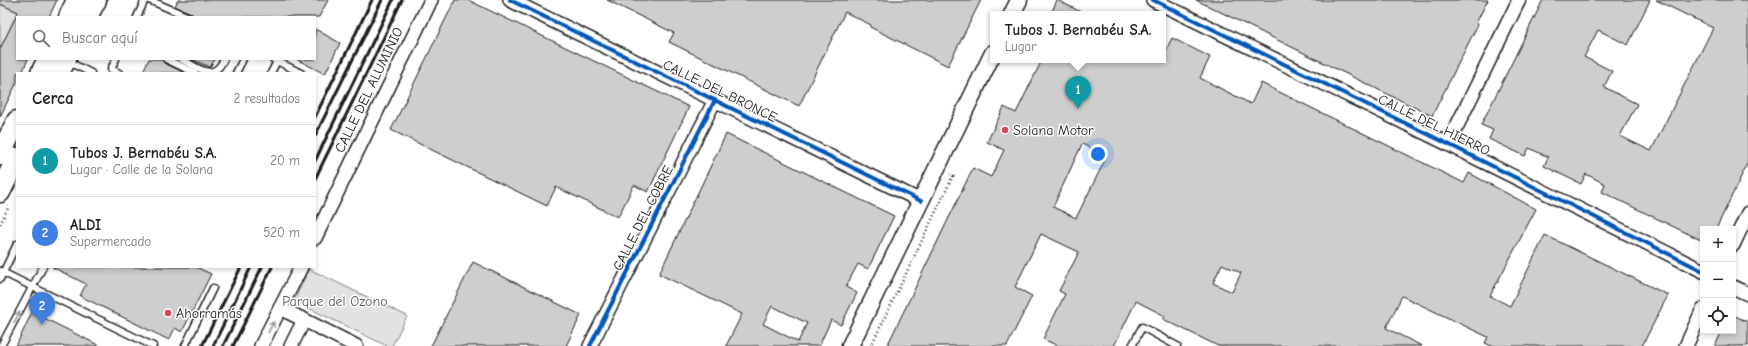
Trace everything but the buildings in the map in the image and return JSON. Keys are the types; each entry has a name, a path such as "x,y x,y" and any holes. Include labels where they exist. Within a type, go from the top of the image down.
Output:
{"main road":[{"path":"69,16 77,0"},
{"path":"88,16 96,0"},
{"path":"43,72 60,63"},
{"path":"0,192 16,125"}],"street":[{"name":"CALLE DEL ALUMINIO","path":"316,236 431,0"},
{"name":"CALLE DEL BRONCE","path":"510,0 921,201"},
{"path":"1014,11 1019,0"},
{"name":"CALLE DEL HIERRO","path":"1153,0 1448,144 1700,270"},
{"path":"1448,144 1519,0"},
{"path":"850,346 990,59"},
{"name":"CALLE DEL COBRE","path":"590,346 715,100"},
{"path":"1736,239 1748,213"},
{"path":"261,346 300,268"},
{"path":"1736,288 1748,294"},
{"path":"280,308 356,346"},
{"path":"1686,346 1700,316"},
{"path":"290,346 304,320"}],"lane":[{"path":"137,16 145,0"},
{"path":"149,0 187,16"},
{"path":"178,12 183,16"},
{"path":"116,60 111,69 117,72"},
{"path":"168,60 193,72"},
{"path":"182,60 207,72"},
{"path":"215,72 218,70 223,60"},
{"path":"236,72 242,60"},
{"path":"271,72 275,60 299,72"},
{"path":"60,63 88,72"},
{"path":"0,279 2,272 16,246"},
{"path":"2,346 42,268"},
{"path":"2,272 153,346"},
{"path":"185,346 213,288"},
{"path":"1132,346 1142,327 1177,346"}],"path":[{"path":"871,346 953,176 937,168"}],"green space":[{"path":"0,4 18,12 0,49"},
{"name":"Parque del Ozono","path":"309,269 407,316 392,346 387,346 294,301"}],"railway":[{"path":"316,115 372,0"},
{"path":"316,134 382,0"},
{"path":"316,159 393,0"},
{"path":"316,177 402,0"},
{"path":"202,346 241,268"},
{"path":"213,346 251,268"},
{"path":"223,346 262,268"},
{"path":"233,346 272,268"}],"cycle path":[{"path":"510,0 921,201"},
{"path":"1153,0 1448,144 1700,270"},
{"path":"590,346 715,100"}],"place":[{"name":"Tubos J. Bernabéu S.A.","path":"1078,109"},
{"name":"Solana Motor","path":"1005,130"},
{"name":"Ahorramás","path":"168,313"},
{"name":"ALDI","path":"42,325"}]}
